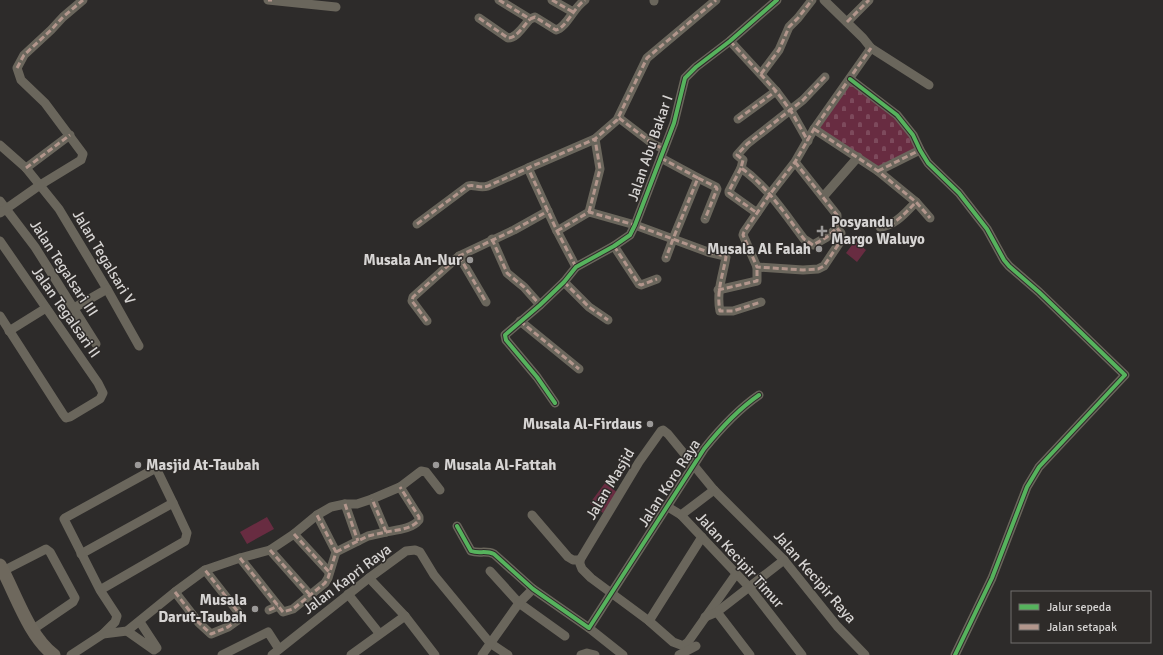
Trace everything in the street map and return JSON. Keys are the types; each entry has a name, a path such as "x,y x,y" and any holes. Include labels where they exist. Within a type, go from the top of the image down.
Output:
{"street":[{"path":"0,201 3,211 40,185 81,160 83,157 84,154 46,103 21,80 17,68 24,55 63,17 83,0"},
{"path":"268,0 336,7"},
{"path":"499,0 530,19"},
{"path":"552,0 573,12"},
{"path":"479,18 508,38 512,38 530,19 535,17 553,30 558,30 585,0"},
{"path":"417,224 468,186 472,185 481,188 488,186 595,139 619,118 647,58 716,0"},
{"name":"Jalan Abu Bakar I","path":"576,267 614,246 630,235 674,123 685,78 696,67 730,41 777,0"},
{"path":"761,74 779,50 788,27 798,18 812,0"},
{"path":"824,0 871,48 929,85"},
{"path":"847,22 869,0"},
{"path":"730,41 776,91 791,111 808,141"},
{"path":"718,290 757,281 757,267 743,235 770,194 795,162 814,129 871,48"},
{"path":"757,213 729,193 741,168 743,160 737,154 747,144 791,111 825,77"},
{"path":"850,79 897,115 913,135 928,163 959,193 987,229 1006,263 1125,375 1039,467 1028,487 992,578 955,655"},
{"path":"738,119 776,91"},
{"path":"619,118 653,144 662,153 698,178 716,187 717,189 705,219"},
{"path":"814,129 878,171 916,202 930,218"},
{"path":"26,168 70,135"},
{"path":"590,212 600,169 595,139"},
{"name":"Jalan Tegalsari V","path":"0,144 26,168 59,209 107,288 139,346"},
{"path":"878,171 920,150"},
{"path":"823,197 858,157"},
{"path":"757,267 803,270 818,269 824,266 840,242 841,233 837,228 837,215 795,162"},
{"path":"528,168 557,231 576,267 564,282 540,305 507,332 505,337 537,377 555,403"},
{"path":"741,168 770,194 804,239 811,244 813,245 827,237 837,228"},
{"path":"666,258 698,178"},
{"path":"880,227 884,227 894,222 916,202"},
{"name":"Jalan Tegalsari III","path":"3,211 36,247 96,344"},
{"path":"427,321 412,301 412,297 459,256 492,239 514,230 548,211"},
{"path":"557,231 590,212 635,225 708,252 726,256 718,290 720,310 734,311 761,302"},
{"path":"492,239 507,273 524,287 540,305"},
{"name":"Jalan Tegalsari II","path":"0,241 98,383 103,393 100,399 66,418 9,331"},
{"path":"614,246 638,284 657,279"},
{"path":"459,256 486,302"},
{"path":"564,282 589,307 608,320"},
{"path":"74,308 107,288"},
{"path":"0,316 9,331 46,308"},
{"path":"520,321 579,369"},
{"name":"Jalan Koro Raya","path":"586,625 612,594 693,466 721,428 746,404 759,395"},
{"name":"Jalan Masjid","path":"580,560 648,449 661,431 665,431 668,434"},
{"name":"Jalan Kecipir Raya","path":"668,434 714,490 784,560 837,626 865,655"},
{"path":"71,655 103,634 115,622 117,616 100,590 64,519 156,468 187,533 185,541 100,590"},
{"path":"103,634 127,631 205,570 270,550 331,507 345,504 357,504 372,499 400,487 421,471 426,472 440,490"},
{"path":"240,558 283,612 293,609 325,583 336,552 368,536 400,530 414,524 419,520 419,517 400,487"},
{"path":"681,515 714,490"},
{"path":"372,499 386,532"},
{"path":"81,554 173,503"},
{"path":"345,504 358,542"},
{"name":"Jalan Kecipir Timur","path":"668,506 681,515 749,587 802,655"},
{"path":"532,515 568,557 573,560 580,560 582,569 673,642 681,645 688,642 736,574"},
{"path":"317,516 336,552"},
{"path":"457,526 471,551 482,551 494,554 533,589 586,625 623,655"},
{"path":"294,534 329,572"},
{"path":"649,622 702,537"},
{"path":"32,630 73,602 75,598 50,552 45,548 2,568 32,630 48,651 54,655"},
{"path":"270,550 310,596"},
{"name":"Jalan Kapri Raya","path":"272,655 369,578 411,550 420,552 434,576 490,643 508,655"},
{"path":"705,617 717,612 784,560"},
{"path":"175,592 199,623 211,634 228,627 242,617 205,570"},
{"path":"490,571 519,603 565,636"},
{"path":"369,578 404,616 432,654"},
{"path":"482,655 519,603 533,589"},
{"path":"348,594 379,633"},
{"path":"269,610 278,606"},
{"path":"717,612 750,655"},
{"path":"351,655 404,616"},
{"path":"127,631 154,650 157,648 140,622"},
{"path":"222,655 265,632 270,634 279,649"},
{"path":"679,655 696,646"},
{"path":"581,655 587,653 595,655"}],"green space":[{"path":"850,82 896,117 918,150 876,167 819,128"},
{"path":"855,241 866,250 857,262 846,253"},
{"path":"605,483 618,493 603,513 590,503"},
{"path":"267,517 274,529 247,544 240,532"}],"marked path":[{"path":"17,68 24,55 63,17 83,0"},
{"path":"499,0 530,19 535,17 556,30 567,21 577,7 585,0"},
{"path":"552,0 573,12"},
{"path":"576,267 557,231 528,168 595,139 617,120 647,58 716,0"},
{"path":"761,74 779,50 789,27 812,0"},
{"path":"847,22 869,0"},
{"path":"479,18 508,38 517,34 530,19"},
{"path":"730,41 776,91 791,111 808,141"},
{"path":"795,162 837,215 837,228 841,233 840,242 824,266 818,269 803,270 757,267 743,235 744,232 770,194 795,162 814,129 871,48"},
{"path":"825,77 803,100 747,144 737,155 743,160 741,168 759,183 783,210 804,239 813,245 827,237 837,228"},
{"path":"738,119 776,91"},
{"path":"619,118 653,144 664,149"},
{"path":"814,129 878,171 916,202 930,218"},
{"path":"26,168 70,135"},
{"path":"589,212 600,169 595,139"},
{"path":"878,171 920,150"},
{"path":"661,158 698,178 666,258"},
{"path":"417,224 468,186 488,186 528,168"},
{"path":"741,168 729,193 757,213"},
{"path":"698,178 716,187 717,189 705,219"},
{"path":"880,227 891,224 916,202"},
{"path":"427,321 412,301 413,297 459,256 514,230 548,211"},
{"path":"557,231 589,212 635,225 708,252 725,256 719,290 720,311 733,311 761,302"},
{"path":"492,239 507,273 524,287 540,305"},
{"path":"614,246 639,284 641,285 657,279"},
{"path":"459,256 486,302"},
{"path":"718,290 757,281 757,267"},
{"path":"564,282 589,307 608,320"},
{"path":"520,321 579,369"},
{"path":"386,532 408,527 419,520 419,517 400,487"},
{"path":"336,552 368,536 386,532 372,499"},
{"path":"345,504 358,541"},
{"path":"240,558 283,612 293,609 325,583 336,552 317,515"},
{"path":"294,534 329,572"},
{"path":"270,550 310,595"},
{"path":"175,592 199,623 211,634 228,627 242,617 205,570"},
{"path":"269,610 278,606"}],"cycle path":[{"path":"555,403 537,377 506,340 505,335 540,305 564,282 576,267 614,246 630,235 674,123 685,78 696,67 730,41 777,0"},
{"path":"850,79 897,115 913,135 928,163 959,193 987,229 1004,260 1009,266 1039,292 1125,375 1039,467 1027,487 992,578 955,655"},
{"path":"457,526 471,551 488,552 494,554 533,589 589,628 704,449 729,420 759,395"}],"place":[{"name":"Posyandu Margo Waluyo","path":"822,231"},
{"name":"Musala Al Falah","path":"819,249"},
{"name":"Musala An-Nur","path":"470,260"},
{"name":"Musala Al-Firdaus","path":"650,424"},
{"name":"Masjid At-Taubah","path":"138,465"},
{"name":"Musala Al-Fattah","path":"436,465"},
{"name":"Musala Darut-Taubah","path":"255,609"}]}
